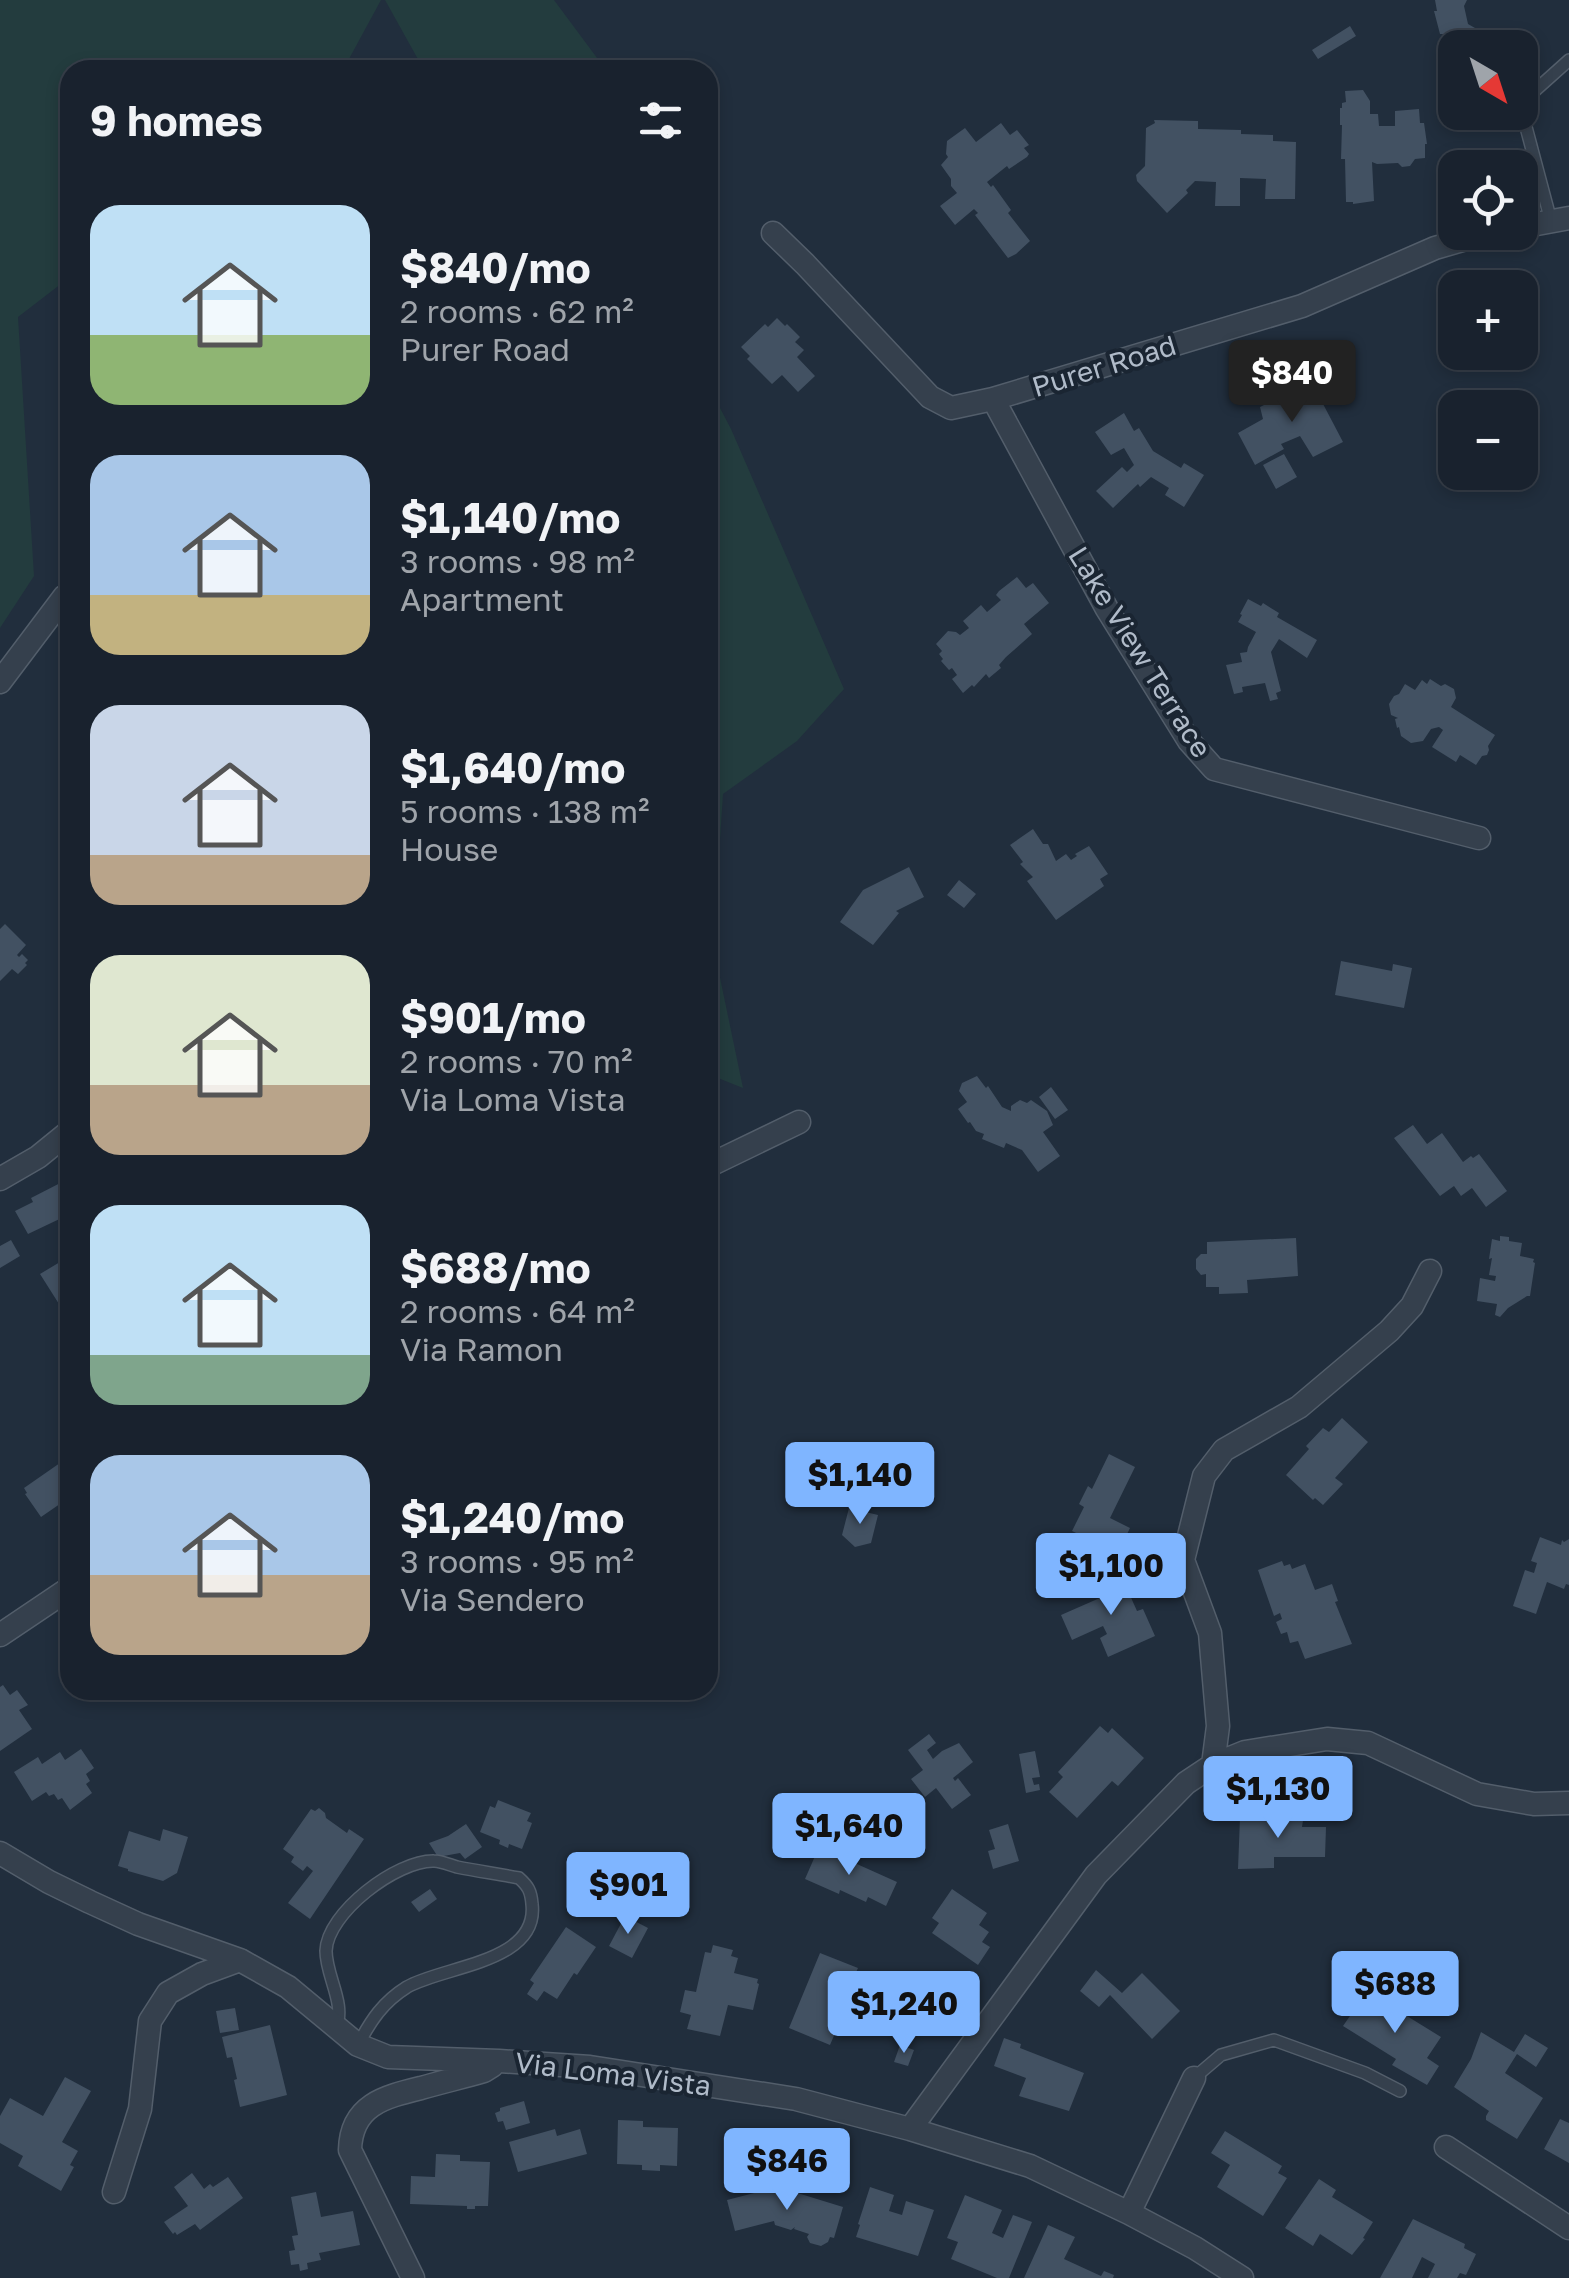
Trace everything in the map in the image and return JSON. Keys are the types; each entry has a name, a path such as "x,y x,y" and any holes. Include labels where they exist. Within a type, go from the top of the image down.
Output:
{"street":[{"name":"Purer Road","path":"773,232 930,396 950,408 993,399 1302,306 1438,247"},
{"name":"Lake View Terrace","path":"993,399 1107,609 1189,741 1214,769 1479,838"},
{"path":"0,682 60,603"},
{"path":"718,1161 800,1122"},
{"path":"0,1180 60,1139"},
{"path":"1213,1765 1218,1726 1210,1633 1183,1560 1204,1476 1224,1450 1300,1408 1389,1332 1412,1306 1430,1271"},
{"path":"0,1635 60,1595"},
{"path":"910,2129 1096,1875 1186,1783 1213,1765 1246,1752 1328,1739 1368,1742 1476,1794 1534,1804 1569,1802"},
{"name":"Via Loma Vista","path":"0,1854 106,1910 240,1960 288,1987 358,2045 388,2057 590,2067 796,2099 1030,2166 1129,2213 1242,2278"},
{"path":"114,2192 140,2108 150,2021 168,1993 202,1974 240,1960"},
{"path":"413,2278 350,2150 351,2132 363,2112 383,2098 484,2071 499,2061"},
{"path":"1129,2213 1194,2078"},
{"path":"1446,2147 1569,2228"}],"lane":[{"path":"1560,220 1522,112 1530,95 1569,60"},
{"path":"336,2027 340,2010 326,1948 338,1918 365,1891 402,1870 432,1861 519,1878 526,1885 531,1891 534,1916 523,1935 486,1961 428,1977 396,1995 373,2018 358,2045"},
{"path":"1194,2078 1221,2055 1274,2040 1400,2091"}],"green space":[{"path":"0,0 381,0 348,60 60,60 60,285 18,317 34,576 0,628"},
{"path":"385,0 554,0 599,60 418,60"},
{"path":"718,404 844,689 797,741 723,794 718,869"},
{"path":"718,968 743,1088 718,1078"}],"building":[{"path":"1435,0 1467,0 1464,6 1468,24 1478,30 1439,30"},
{"path":"1350,26 1356,36 1318,59 1312,50"},
{"path":"1363,90 1370,101 1370,114 1378,114 1379,126 1395,126 1395,111 1419,109 1427,144 1425,158 1415,159 1410,166 1372,162 1374,201 1353,204 1346,202 1340,108 1346,102 1345,91"},
{"path":"1154,120 1198,121 1198,129 1241,130 1241,134 1273,135 1273,141 1296,142 1295,199 1265,199 1266,179 1240,178 1240,206 1215,206 1216,182 1195,181 1167,213 1137,181 1136,175 1145,166 1146,128"},
{"path":"1001,123 1010,135 1017,130 1029,145 1024,148 1027,157 987,182 993,185 1030,241 1008,258 974,209 955,225 940,206 957,193 941,165 948,157 947,141 965,128 976,142"},
{"path":"777,318 800,337 795,342 804,350 797,357 815,376 798,392 782,375 772,384 747,359 750,356 741,347"},
{"path":"1311,381 1343,442 1313,457 1300,436 1281,444 1284,449 1255,465 1238,433 1263,419 1260,407"},
{"path":"1124,413 1153,451 1181,468 1184,463 1204,475 1184,507 1165,495 1169,488 1151,477 1113,508 1096,491 1122,467 1127,472 1134,465 1124,448 1111,455 1095,432"},
{"path":"1284,454 1297,477 1276,489 1263,465"},
{"path":"1017,577 1026,588 1033,583 1049,603 1024,624 1032,634 1006,657 999,665 1001,668 989,678 986,674 963,693 952,679 957,675 941,661 942,651 936,644 948,631 960,635 969,628 963,621 981,605 987,612 1001,600 996,595 999,591"},
{"path":"1248,599 1261,606 1263,603 1279,613 1277,617 1317,640 1307,658 1279,639 1271,652 1281,691 1276,693 1278,699 1270,701 1265,683 1242,687 1243,692 1234,694 1226,665 1242,662 1240,653 1247,652 1256,632 1238,622"},
{"path":"1430,679 1454,689 1456,698 1451,707 1495,735 1487,755 1476,765 1460,755 1456,762 1432,747 1443,730 1439,727 1431,729 1423,741 1411,743 1401,736 1395,719 1398,718 1391,715 1389,704 1405,684 1415,690 1422,680 1427,684"},
{"path":"1033,829 1043,844 1048,844 1056,861 1066,854 1071,860 1089,846 1108,874 1100,879 1104,886 1056,920 1027,881 1033,877 1010,845"},
{"path":"909,867 924,897 896,911 899,913 873,945 840,922 863,890"},
{"path":"959,880 976,894 964,908 947,895"},
{"path":"5,924 26,945 17,955 28,960 18,974 12,969 0,981 0,929"},
{"path":"1341,961 1392,971 1393,964 1412,968 1404,1008 1335,995"},
{"path":"977,1076 1002,1107 1011,1111 1011,1106 1020,1100 1031,1100 1047,1111 1053,1125 1043,1132 1060,1156 1038,1172 1022,1150 982,1139 984,1134 976,1131 958,1109 967,1102 959,1091 962,1083"},
{"path":"1051,1087 1068,1110 1055,1119 1039,1097"},
{"path":"1413,1125 1427,1144 1442,1133 1463,1162 1479,1154 1507,1191 1486,1207 1472,1188 1461,1196 1454,1186 1440,1196 1394,1138"},
{"path":"60,1183 60,1219 28,1234 15,1211 33,1202 31,1198"},
{"path":"1500,1236 1522,1243 1520,1256 1534,1259 1535,1263 1530,1296 1500,1317 1495,1315 1497,1304 1477,1301 1480,1278 1495,1281 1496,1276 1489,1275 1492,1258 1489,1259 1492,1239 1500,1241"},
{"path":"1296,1238 1298,1276 1247,1280 1248,1293 1219,1294 1219,1287 1206,1287 1206,1274 1201,1275 1196,1269 1196,1259 1207,1254 1207,1242"},
{"path":"11,1240 20,1256 0,1268 0,1246"},
{"path":"60,1262 60,1303 59,1304 40,1274"},
{"path":"1342,1418 1368,1442 1335,1478 1343,1484 1323,1505 1286,1475 1323,1428 1329,1432"},
{"path":"1109,1454 1135,1467 1110,1518 1130,1528 1118,1553 1072,1531 1084,1507 1079,1504 1088,1486 1092,1489"},
{"path":"60,1463 60,1504 41,1517 24,1488"},
{"path":"849,1508 878,1515 871,1543 855,1547 842,1535"},
{"path":"1540,1537 1561,1545 1562,1540 1569,1539 1569,1585 1564,1589 1547,1582 1536,1614 1513,1606 1525,1570 1534,1573 1537,1563 1531,1561"},
{"path":"1282,1561 1292,1569 1305,1564 1315,1590 1332,1584 1352,1644 1305,1659 1298,1641 1290,1643 1287,1632 1281,1634 1276,1622 1282,1619 1280,1613 1274,1616 1258,1570"},
{"path":"1120,1573 1137,1611 1143,1609 1155,1636 1108,1657 1100,1638 1107,1634 1103,1626 1072,1640 1061,1615 1102,1597 1096,1583"},
{"path":"3,1685 10,1695 17,1690 28,1705 19,1710 32,1729 0,1751 0,1687"},
{"path":"1100,1726 1108,1733 1112,1728 1144,1758 1118,1786 1112,1781 1077,1818 1049,1792 1063,1777 1058,1772"},
{"path":"929,1734 936,1743 927,1750 933,1759 959,1743 973,1762 953,1778 958,1778 971,1795 952,1809 936,1788 925,1797 911,1779 923,1770 908,1750"},
{"path":"81,1749 94,1768 86,1774 90,1781 86,1784 92,1793 70,1810 62,1798 58,1800 46,1792 32,1801 14,1772 38,1757 42,1764 60,1752 65,1760"},
{"path":"1035,1751 1040,1777 1032,1778 1040,1790 1026,1793 1019,1754"},
{"path":"498,1800 531,1813 527,1821 532,1823 522,1849 509,1844 508,1848 480,1832 490,1806 495,1808"},
{"path":"319,1808 347,1833 349,1829 364,1839 310,1919 288,1903 313,1871 307,1866 303,1871 283,1849 311,1809"},
{"path":"1284,1813 1304,1814 1302,1827 1326,1827 1325,1857 1274,1857 1274,1868 1238,1869 1240,1818 1273,1818 1273,1823 1284,1823"},
{"path":"466,1824 482,1847 465,1859 460,1853 438,1857 429,1843"},
{"path":"1008,1824 1019,1861 993,1869 988,1851 995,1849 989,1830"},
{"path":"163,1829 188,1837 177,1873 163,1881 118,1866 129,1831 160,1841"},
{"path":"819,1847 897,1882 886,1906 868,1897 866,1902 840,1890 839,1894 805,1879"},
{"path":"430,1889 437,1899 419,1912 411,1902"},
{"path":"952,1889 987,1913 979,1925 989,1932 982,1942 990,1947 978,1965 932,1933 939,1923 932,1918"},
{"path":"625,1916 648,1928 632,1958 609,1946"},
{"path":"566,1927 596,1947 557,1999 544,1991 537,2001 527,1994 534,1983 530,1980"},
{"path":"713,1945 733,1950 731,1956 738,1958 734,1973 758,1979 759,1984 753,2010 728,2005 720,2036 687,2029 691,2015 680,2012 685,1990 696,1992 705,1952 711,1953"},
{"path":"820,1953 858,1968 853,1979 875,1987 863,2017 845,2010 830,2045 789,2028"},
{"path":"1096,1970 1122,1993 1142,1973 1180,2011 1152,2039 1110,1995 1099,2007 1080,1991"},
{"path":"1370,1987 1386,1997 1380,2007 1391,2014 1394,2008 1441,2037 1427,2058 1439,2066 1427,2085 1392,2065 1396,2059 1343,2026"},
{"path":"235,2008 239,2030 220,2033 216,2011"},
{"path":"270,2025 287,2095 240,2107 232,2057 227,2058 222,2037"},
{"path":"1481,2032 1514,2052 1525,2034 1548,2048 1536,2067 1517,2054 1505,2073 1543,2098 1517,2139 1486,2120 1489,2111 1454,2087"},
{"path":"1004,2038 1084,2073 1069,2111 1019,2096 1026,2078 994,2066"},
{"path":"900,2045 914,2050 908,2066 894,2062"},
{"path":"65,2077 91,2091 62,2142 78,2151 61,2191 18,2166 23,2156 0,2143 0,2116 10,2098 43,2116"},
{"path":"524,2101 530,2123 506,2130 495,2113"},
{"path":"1560,2119 1569,2123 1569,2163 1544,2149"},
{"path":"618,2120 643,2121 643,2127 678,2128 677,2166 660,2165 660,2171 642,2170 642,2165 617,2164"},
{"path":"555,2129 557,2136 580,2129 587,2154 518,2172 509,2142"},
{"path":"1225,2131 1282,2166 1278,2173 1287,2178 1263,2216 1217,2187 1230,2165 1211,2153"},
{"path":"436,2154 460,2155 460,2161 490,2162 488,2206 467,2209 410,2204 411,2176 435,2177"},
{"path":"769,2171 773,2185 755,2190 751,2177"},
{"path":"192,2173 204,2189 228,2177 243,2198 200,2230 195,2224 173,2234 164,2222 188,2206 174,2187"},
{"path":"1319,2179 1336,2190 1332,2197 1373,2222 1352,2255 1320,2234 1313,2246 1285,2228"},
{"path":"778,2187 843,2207 834,2238 821,2246 810,2243 809,2234 795,2227 791,2230 775,2225 774,2221 735,2231 727,2200"},
{"path":"870,2187 894,2195 889,2211 902,2215 906,2201 934,2210 918,2256 856,2237"},
{"path":"316,2192 321,2217 353,2211 360,2245 319,2253 321,2260 307,2263 308,2269 300,2271 299,2264 291,2265 289,2251 295,2250 292,2236 298,2235 291,2197"},
{"path":"965,2195 1002,2210 992,2233 1003,2238 1013,2215 1032,2222 1009,2278 997,2278 951,2259 958,2242 947,2238"},
{"path":"1413,2219 1465,2244 1464,2248 1476,2254 1466,2275 1428,2278 1435,2264 1422,2257 1412,2278 1380,2278"},
{"path":"1048,2225 1075,2237 1064,2259 1101,2276 1104,2271 1113,2278 1024,2278"}]}
